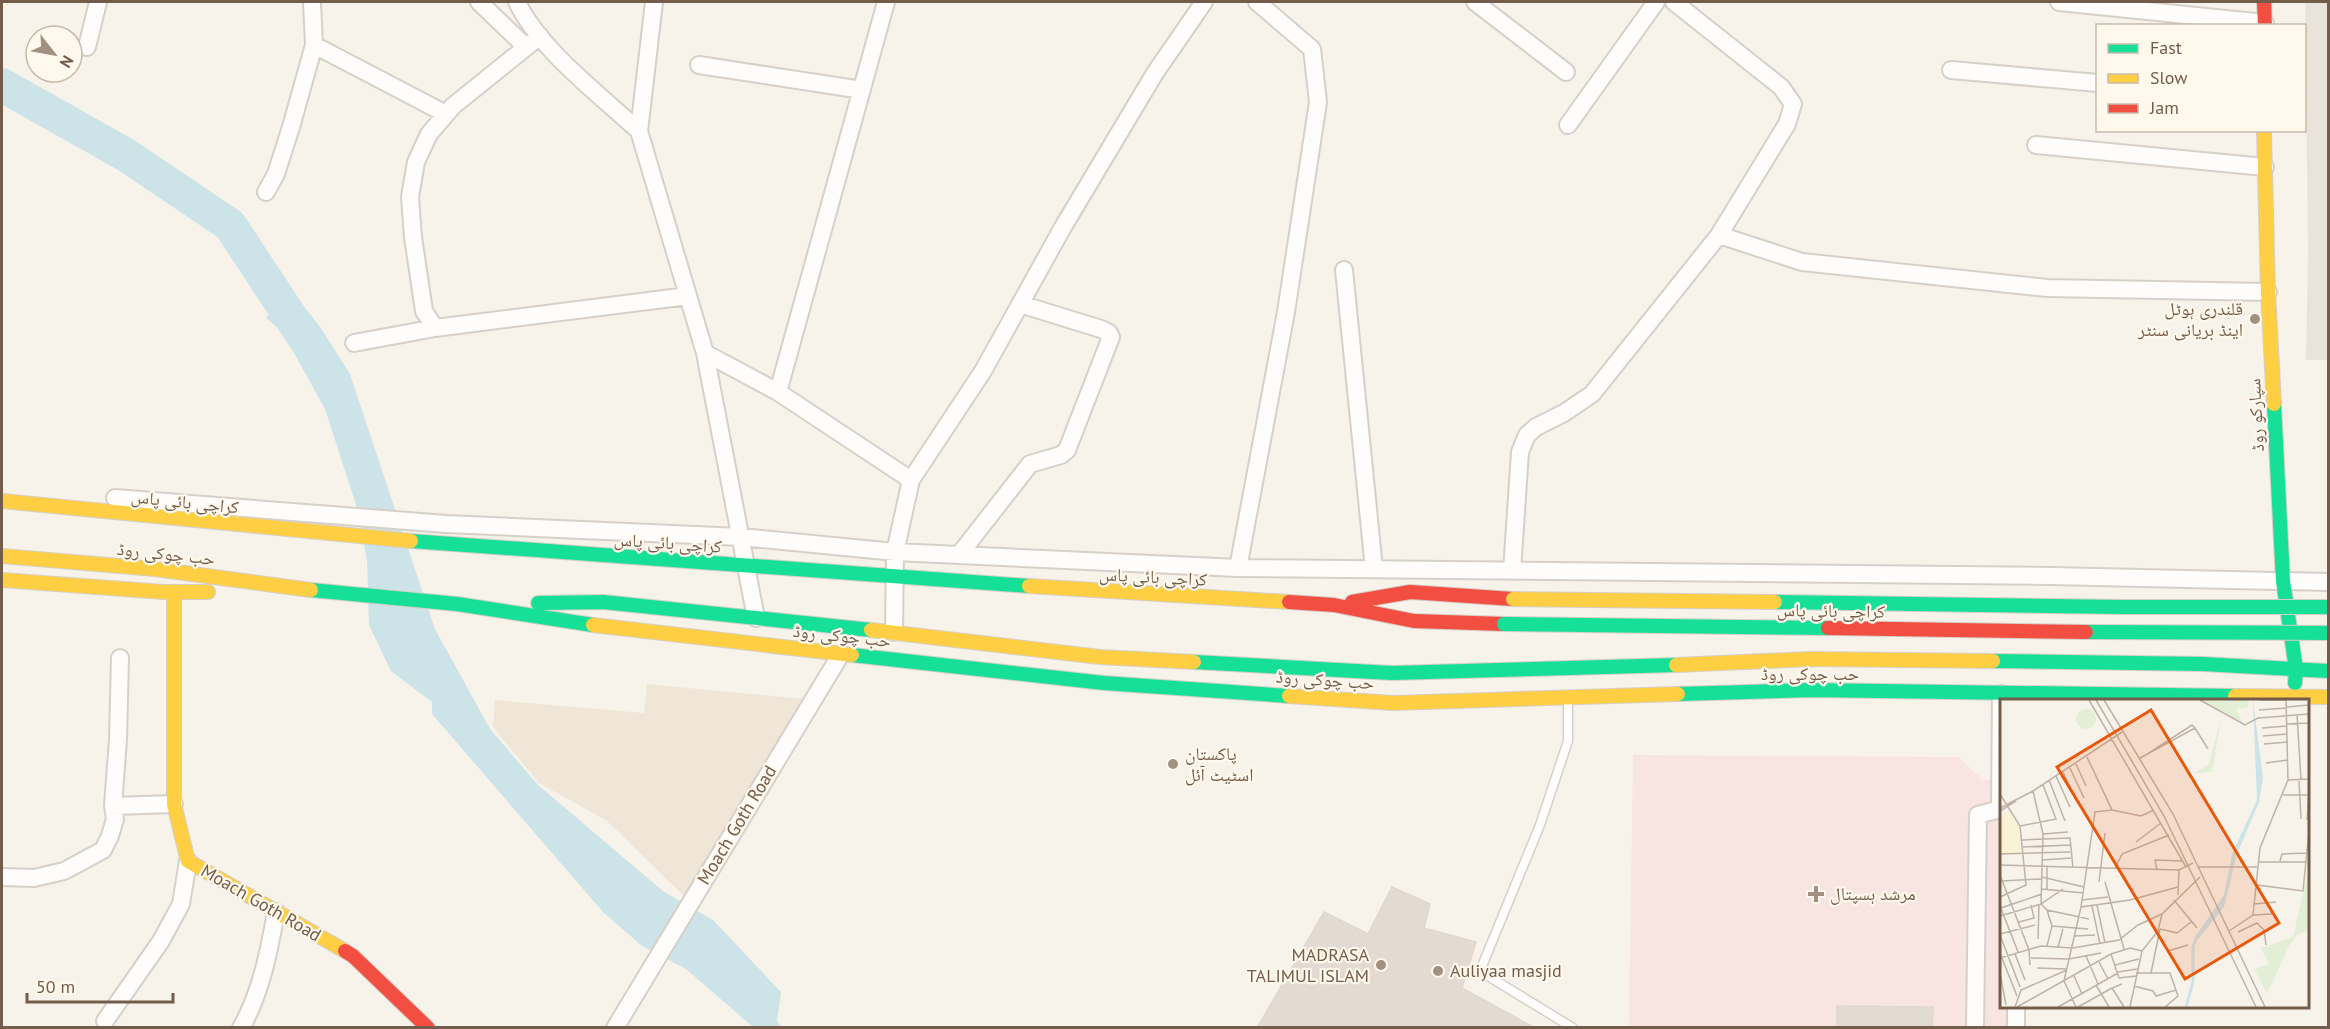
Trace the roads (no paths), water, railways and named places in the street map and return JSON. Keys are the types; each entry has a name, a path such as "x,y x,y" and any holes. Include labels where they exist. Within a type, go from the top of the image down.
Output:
{"main road":[{"path":"2264,2 2265,24"},
{"name":"سپارکو روڈ","path":"2264,132 2268,292 2283,581 2296,669 2294,696"},
{"name":"کراچی بائی پاس","path":"2,501 448,545 895,578 1334,605 1414,621 2090,632 2328,633"},
{"name":"حب چوکی روڈ","path":"2,556 155,569 342,594 457,604 603,627 1104,683 1393,703 1813,690 2328,697"},
{"name":"حب چوکی روڈ","path":"2,580 174,592 325,592"},
{"name":"Moach Goth Road","path":"174,592 174,804 188,861 353,956 420,1025"},
{"name":"کراچی بائی پاس","path":"1334,605 1410,592 1514,599 2122,607 2328,607"},
{"path":"457,604 603,602 894,632 1100,657 1392,673 1573,669 1811,658 2203,664 2328,671"}],"street":[{"path":"87,47 98,2"},
{"path":"266,192 276,174 314,45 312,2"},
{"path":"479,2 533,42 549,48 639,131"},
{"path":"517,2 533,42"},
{"path":"654,2 639,131 705,353 756,618"},
{"path":"778,392 886,2"},
{"path":"894,632 895,552 911,480 983,371 1062,227 1150,81 1204,2"},
{"path":"1238,568 1287,312 1318,102 1312,49 1257,2"},
{"path":"1475,2 1566,72"},
{"path":"1568,125 1656,2"},
{"path":"1512,571 1520,452 1527,435 1536,427 1564,413 1592,394 1719,235 1786,124 1792,104 1780,87 1674,2"},
{"path":"2058,2 2265,24"},
{"path":"435,328 424,311 413,237 410,197 416,162 429,134 453,106 533,42"},
{"path":"314,45 446,114"},
{"path":"699,65 861,90"},
{"path":"1951,70 2096,82"},
{"path":"2036,145 2265,166"},
{"path":"1719,235 1802,262 2035,287 2268,292"},
{"path":"1344,270 1374,569"},
{"path":"354,343 435,328 688,296"},
{"path":"959,555 1030,465 1061,455 1066,450 1111,337 1109,333 1101,329 1020,304"},
{"path":"705,353 778,392 911,480"},
{"path":"2,491 70,494 446,524 741,537 895,552 1238,568 2051,576 2328,582"},
{"name":"Moach Goth Road","path":"615,1028 841,654"},
{"path":"2,877 34,878 64,871 103,850 115,819 112,806 118,739 120,658"},
{"path":"2001,693 2001,699"},
{"path":"112,806 174,804"},
{"path":"1975,1028 1978,815 2000,810"},
{"path":"105,1021 166,932 181,904 188,861"},
{"path":"241,1028 249,1014 260,980 276,912"},
{"path":"2016,1008 2016,1028"}],"lane":[{"path":"1568,698 1568,741 1540,825 1480,971 1573,1028"}],"water":[{"path":"291,290 321,328 350,374 435,629 490,729 538,785 664,892 713,920 781,992 777,1021 782,1027 753,1027 686,969 642,946 603,912 432,714 432,702 391,671 369,625 367,560 357,508 325,409 282,331 266,318"}],"waterway":[{"path":"2,85 126,155 230,225 307,342"}],"place":[{"name":"قلندری ہوٹل اینڈ بریانی سنٹر","path":"2255,319"},
{"name":"پاکستان اسٹیٹ آئل","path":"1173,764"},
{"name":"مرشد ہسپتال","path":"1816,894"},
{"name":"MADRASA TALIMUL ISLAM","path":"1381,965"},
{"name":"Auliyaa masjid","path":"1438,971"}]}
